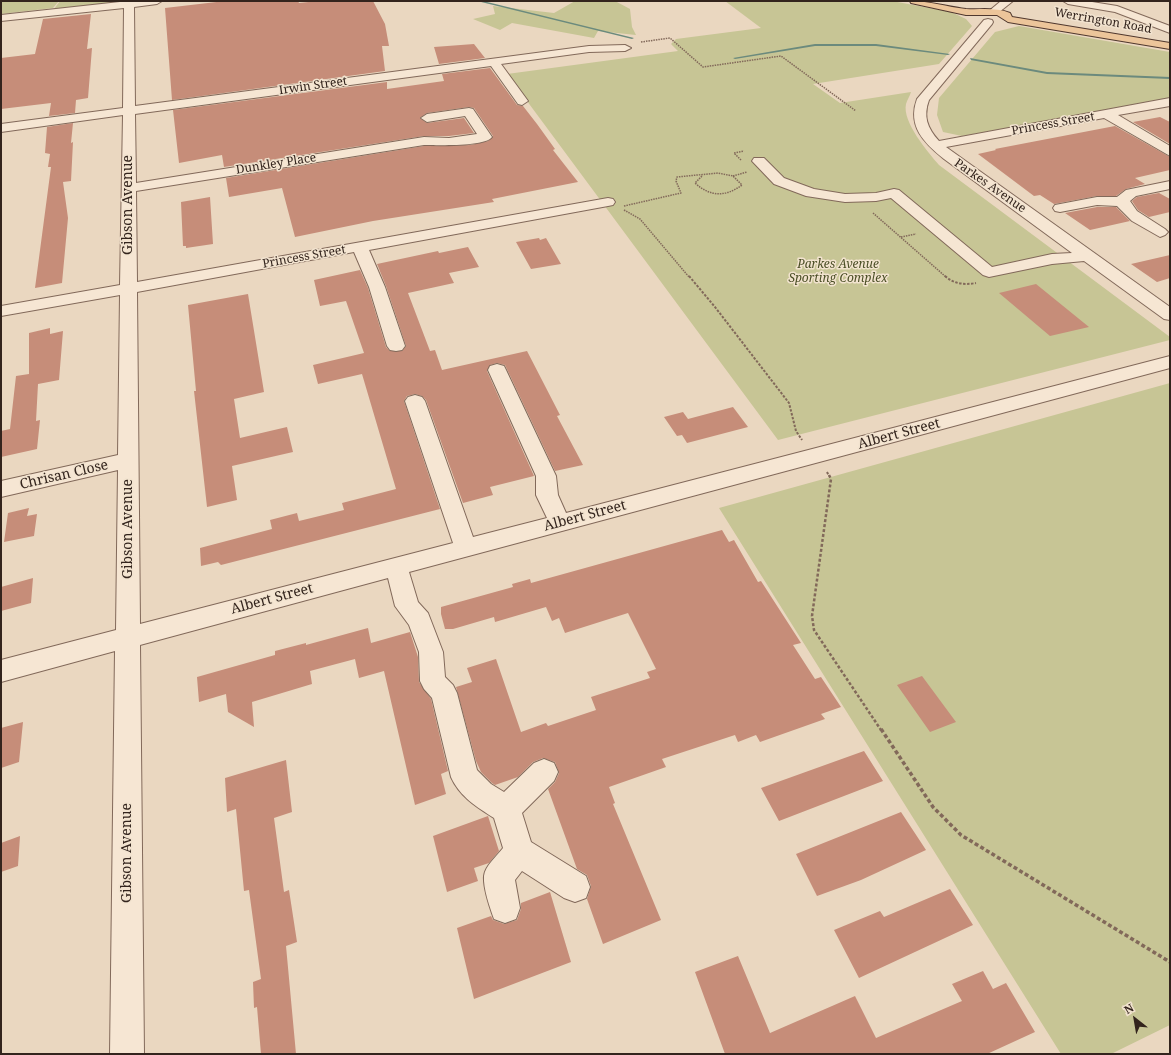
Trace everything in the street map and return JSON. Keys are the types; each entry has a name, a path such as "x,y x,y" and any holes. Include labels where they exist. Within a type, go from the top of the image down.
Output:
{"main road":[{"path":"915,1 973,12 972,15 974,17 991,16"},
{"name":"Werrington Road","path":"991,16 1002,22 1008,19 1170,46"}],"street":[{"path":"1,18 157,1"},
{"name":"Parkes Avenue","path":"1008,1 991,16 935,84 921,104 919,115 921,125 936,145 956,162 1170,315"},
{"path":"1068,1 1122,11 1170,30"},
{"name":"Gibson Avenue","path":"127,1054 129,4"},
{"path":"1122,11 1133,4"},
{"name":"Irwin Street","path":"1,128 494,62 605,43 625,48"},
{"path":"494,62 522,101"},
{"name":"Princess Street","path":"936,145 1170,102"},
{"name":"Dunkley Place","path":"128,188 424,141 448,142 484,137 469,112 427,118"},
{"path":"1107,114 1170,152"},
{"path":"755,166 779,181 811,193 845,198 876,197 894,193 989,272 1052,259 1088,256"},
{"path":"1122,202 1123,197 1129,194 1170,185"},
{"path":"1060,208 1097,201 1122,202"},
{"path":"1122,202 1128,211 1165,231"},
{"name":"Princess Street","path":"1,311 360,247 611,205"},
{"path":"1145,240 1165,231"},
{"path":"360,247 377,287 396,346"},
{"name":"Albert Street","path":"1,672 1170,362"},
{"path":"497,370 546,476 548,495 560,523"},
{"path":"415,401 466,548"},
{"name":"Chrisan Close","path":"1,489 128,460"},
{"path":"396,567 407,606 419,620 429,647 432,661 433,681 444,693 465,777 481,794 506,809 519,852 575,887"},
{"path":"506,809 544,772"},
{"path":"505,908 499,876 519,852"}],"path":[{"path":"625,48 638,42 670,38 703,67 781,56 856,111"},
{"path":"733,176 755,166"},
{"path":"611,205 636,205 677,195 681,193 676,181 677,177 696,175 702,176 718,173 733,176 742,185 734,192 719,195 702,191 695,183 702,176"},
{"path":"611,205 629,212 640,219 715,306 789,403 796,431 824,467 830,479 812,616 814,630 933,807 962,835 1170,962"},
{"path":"629,212 636,205"}],"green space":[{"path":"1,1 59,1 53,8 1,14"},
{"path":"60,1 130,1 54,9"},
{"path":"575,1 615,1 630,9 632,27 636,35 598,31 594,38 512,23 500,30 473,19 495,14 493,6 554,13"},
{"name":"Parkes Avenue Sporting Complex","path":"725,1 892,1 951,12 966,19 972,26 939,64 813,84 840,103 911,92 906,104 908,119 917,136 939,165 1170,337 1170,340 778,440 507,74 678,51 671,44 676,39 761,28"},
{"path":"1019,26 1170,52 1170,100 962,136 943,132 937,115 939,98 995,32"},
{"path":"1170,383 1170,1025 1111,1054 1061,1054 719,508"}],"building":[{"path":"225,1 298,1 299,3 318,1 373,1 385,24 389,46 382,46 385,71 172,100 165,8"},
{"path":"91,14 87,49 92,48 88,98 76,100 75,113 49,116 51,103 1,109 1,58 35,54 43,19"},
{"path":"474,44 485,58 439,64 434,47"},
{"path":"490,68 517,105 523,106 537,124 555,149 553,150 578,182 492,199 494,202 373,221 295,237 282,188 229,197 226,178 424,146 471,145 488,141 493,136 474,108 469,107 427,113 420,118 427,123 464,118 474,133 449,136 424,136 224,167 222,155 179,163 173,110 387,82 387,89 444,81 442,74"},
{"path":"1160,117 1170,122 1170,144 1133,122"},
{"path":"73,123 71,143 73,142 71,181 63,182 68,218 62,283 35,288 51,167 48,167 50,154 45,153 47,127"},
{"path":"1115,126 1170,157 1170,170 1135,178 1145,184 1126,189 1116,196 1097,196 1054,204 1040,195 1034,196 978,154 996,150 995,149"},
{"path":"1159,193 1170,199 1170,212 1149,217 1138,210 1132,201 1137,197"},
{"path":"210,197 213,244 186,248 186,246 183,246 181,202"},
{"path":"1097,207 1116,207 1130,221 1090,230 1065,213"},
{"path":"539,238 540,240 546,238 561,264 531,269 516,242"},
{"path":"468,247 479,267 449,273 454,283 408,293 430,351 435,350 442,370 527,351 560,415 557,416 583,465 555,471 505,365 497,363 490,365 487,371 534,476 490,487 493,495 463,503 426,400 422,396 415,394 407,396 404,401 440,509 221,565 218,562 201,566 200,548 272,529 270,520 297,513 299,521 344,510 342,503 396,489 362,374 318,384 313,365 364,353 346,301 320,306 314,280 360,270 368,288 386,347 390,351 402,351 406,346 377,264 438,251 439,253"},
{"path":"1170,255 1170,278 1157,282 1131,264"},
{"path":"1036,284 1089,327 1050,336 999,293"},
{"path":"248,294 264,392 234,399 240,438 287,427 293,452 232,466 237,500 207,507 194,391 196,391 188,305"},
{"path":"50,328 50,334 63,331 59,380 38,384 36,421 40,420 37,449 1,457 1,431 10,429 16,376 29,374 29,333"},
{"path":"733,407 748,427 687,443 682,435 677,436 664,417 683,412 688,419"},
{"path":"29,508 27,516 37,514 34,536 4,542 8,513"},
{"path":"722,530 729,542 734,540 758,582 761,581 801,643 793,645 815,679 821,677 841,707 821,714 825,719 760,742 756,735 738,742 735,735 662,759 666,767 609,787 615,803 613,804 661,920 603,944 587,899 591,886 587,875 577,869 548,789 555,782 559,773 555,762 543,758 533,762 518,777 495,785 492,783 481,772 476,761 456,687 472,682 467,668 496,659 521,732 546,723 548,726 596,710 591,697 650,678 647,672 656,669 628,613 565,633 559,618 552,621 546,607 495,622 494,617 453,629 445,629 441,614 441,607 513,587 512,584 530,579 531,583"},
{"path":"33,578 31,603 1,611 1,587"},
{"path":"368,628 371,643 410,632 418,657 419,682 431,699 448,771 441,774 446,794 415,805 384,671 359,678 355,659 310,671 312,684 252,702 254,727 228,712 226,694 199,702 197,677 275,655 275,651 306,643 306,645"},
{"path":"922,676 956,722 930,732 897,685"},
{"path":"23,722 19,762 1,768 1,728"},
{"path":"864,751 883,781 779,821 761,788"},
{"path":"286,760 292,812 274,818 284,892 289,890 297,942 286,946 296,1054 261,1054 257,1007 254,1008 253,982 261,979 249,890 244,891 236,809 227,812 225,778"},
{"path":"901,812 926,850 861,880 817,896 796,854"},
{"path":"488,816 499,851 489,863 474,868 478,881 447,892 433,836"},
{"path":"20,836 18,866 1,872 1,843"},
{"path":"950,889 973,925 859,978 834,930 880,911 884,917"},
{"path":"550,892 571,962 474,999 457,928 491,916 493,920 504,924 517,920 521,909 521,903"},
{"path":"738,956 770,1033 855,996 876,1038 962,1001 952,984 983,971 993,989 1006,983 1035,1032 987,1054 725,1054 695,972"}],"waterway":[{"path":"479,1 632,38"},
{"path":"735,58 815,45 876,45 948,54"},
{"path":"971,59 1047,73 1170,78"}]}
